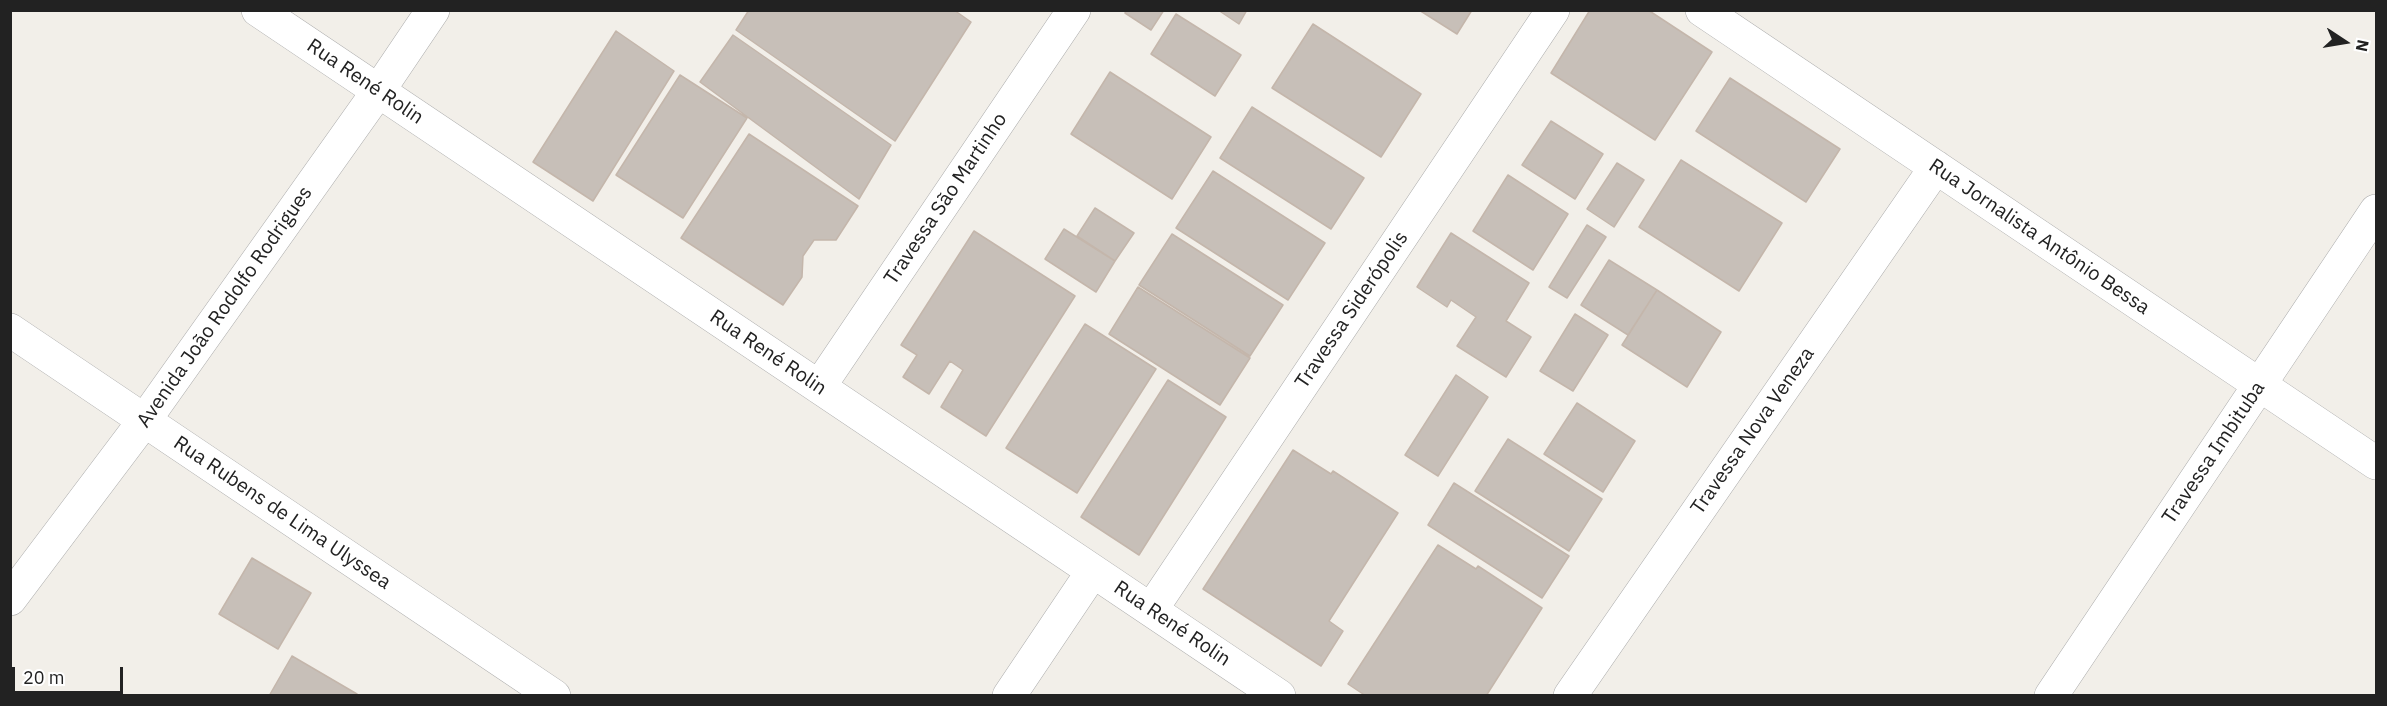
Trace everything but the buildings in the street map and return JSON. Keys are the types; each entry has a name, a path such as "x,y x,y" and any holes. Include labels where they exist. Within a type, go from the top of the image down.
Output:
{"street":[{"name":"Rua René Rolin","path":"258,10 1279,696"},
{"name":"Avenida João Rodolfo Rodrigues","path":"10,599 144,421 380,90 434,10"},
{"name":"Travessa São Martinho","path":"819,387 1074,10"},
{"name":"Travessa Siderópolis","path":"1151,610 1553,10"},
{"name":"Rua Jornalista Antônio Bessa","path":"1702,10 2376,463"},
{"name":"Travessa Nova Veneza","path":"1570,696 1936,167"},
{"name":"Travessa Imbituba","path":"2051,696 2376,212"},
{"name":"Rua Rubens de Lima Ulyssea","path":"10,330 554,696"},
{"path":"1009,696 1093,571"}]}
